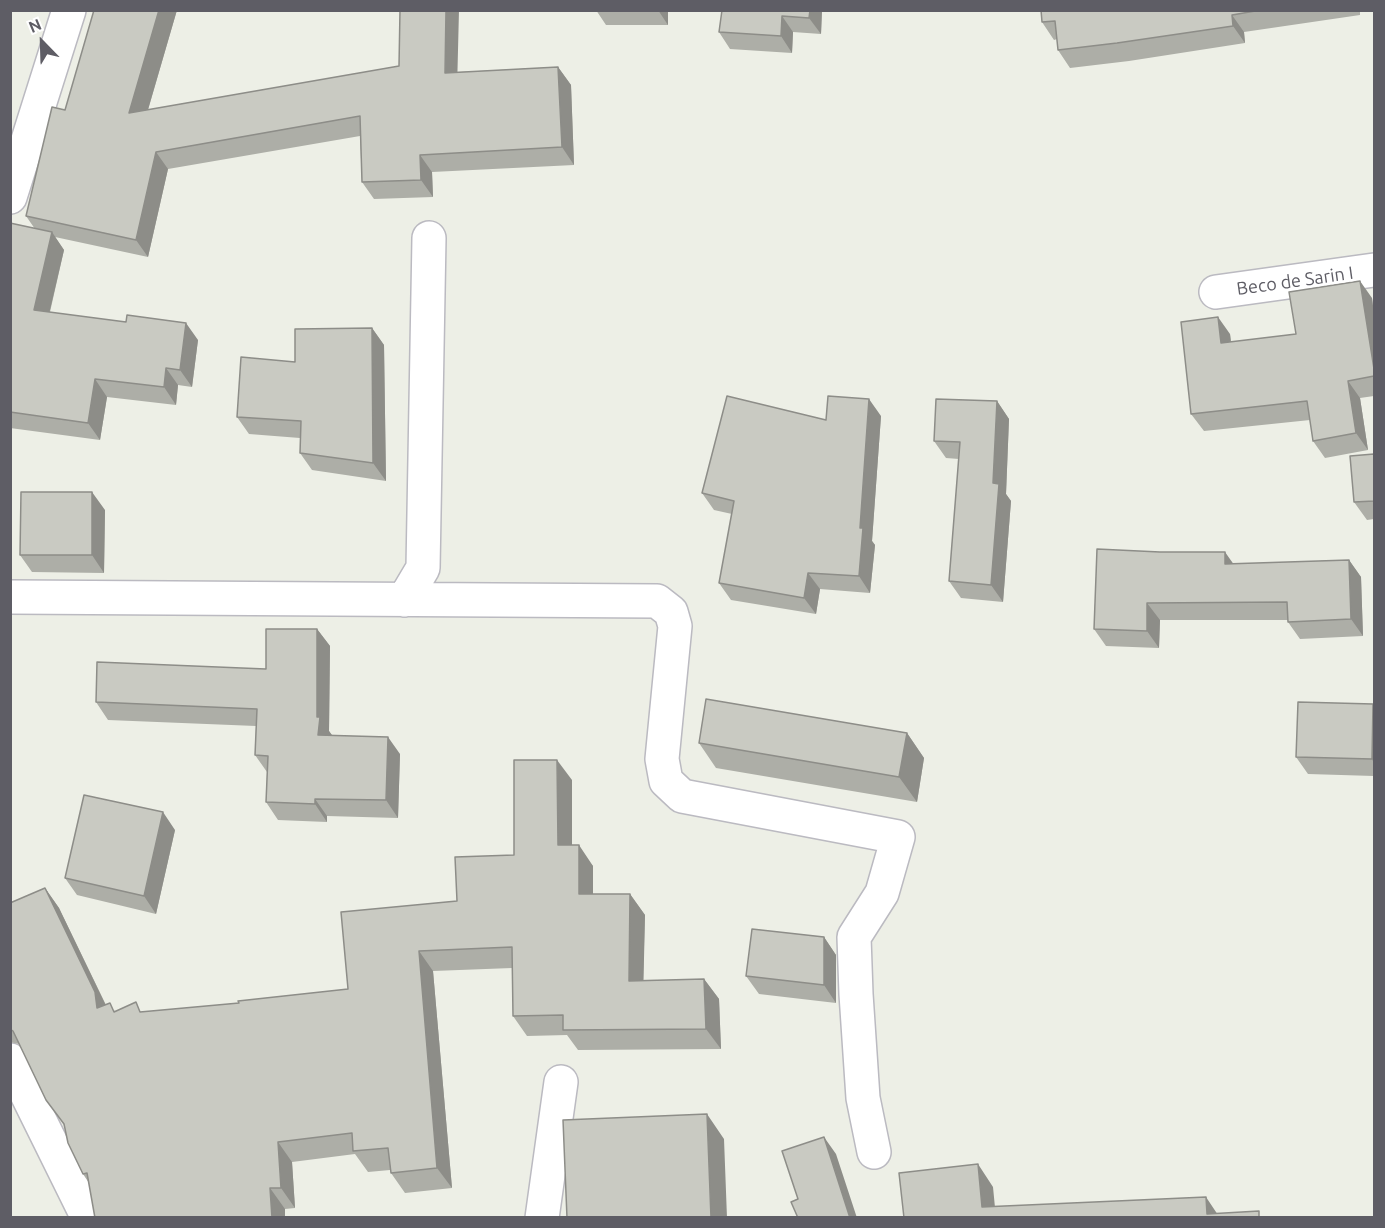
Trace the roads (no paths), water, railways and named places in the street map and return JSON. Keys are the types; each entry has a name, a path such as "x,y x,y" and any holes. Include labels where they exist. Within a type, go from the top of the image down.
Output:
{"street":[{"path":"10,197 69,10"},
{"path":"404,600 423,568 429,238"},
{"name":"Beco de Sarin I","path":"1216,292 1374,270"},
{"path":"10,597 657,602 671,612 675,626 662,759 666,781 682,796 898,837 882,893 854,938 855,994 862,1088 874,1152"},
{"path":"10,1060 88,1218"},
{"path":"542,1218 561,1082"}]}
